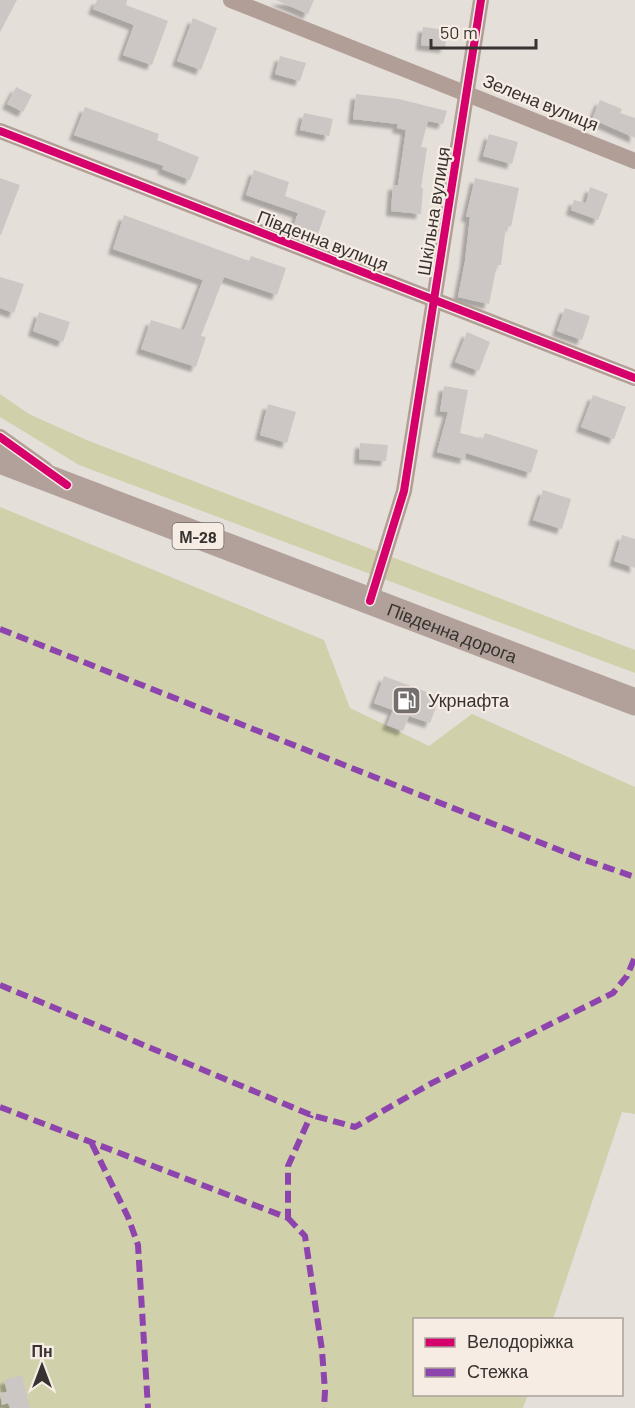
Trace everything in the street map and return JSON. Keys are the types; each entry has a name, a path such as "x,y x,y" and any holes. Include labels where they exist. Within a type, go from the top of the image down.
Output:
{"highway":[{"name":"Південна дорога","path":"0,460 635,702"}],"street":[{"name":"Зелена вулиця","path":"231,0 635,161"},
{"name":"Шкільна вулиця","path":"370,601 404,491 480,0"},
{"name":"Південна вулиця","path":"0,131 635,378"},
{"path":"0,437 67,485"}],"green space":[{"path":"0,394 29,414 89,441 635,650 635,673 79,465 0,417"},
{"path":"0,507 324,640 350,708 429,746 472,714 635,787 635,1114 622,1112 553,1318 413,1318 413,1396 528,1396 523,1408 0,1408"}],"building":[{"path":"0,0 17,0 0,32"},
{"path":"97,0 127,0 126,5 168,21 152,65 123,55 134,25 93,9"},
{"path":"276,0 314,0 308,14"},
{"path":"193,18 217,28 201,70 177,61"},
{"path":"423,27 447,30 445,48 421,45"},
{"path":"280,56 306,63 300,81 275,74"},
{"path":"16,87 32,95 23,112 7,104"},
{"path":"356,94 399,99 447,111 443,124 428,121 421,147 427,148 421,188 423,188 421,214 391,211 393,185 398,185 406,130 397,128 398,124 353,119"},
{"path":"600,100 622,109 620,113 635,118 635,138 592,119"},
{"path":"85,107 159,134 157,140 199,157 190,180 162,169 164,166 74,135"},
{"path":"304,113 333,119 329,136 300,130"},
{"path":"489,134 518,142 512,164 483,156"},
{"path":"254,170 289,182 285,196 326,211 316,239 292,230 298,213 246,195"},
{"path":"0,178 20,185 1,235 0,234"},
{"path":"475,178 519,188 511,227 506,226 501,265 497,265 489,304 458,297 470,217 466,217"},
{"path":"590,187 608,194 598,220 571,210 574,200 586,203"},
{"path":"124,215 249,261 251,256 286,268 277,295 224,277 201,336 206,337 196,367 141,349 151,320 184,330 203,280 113,249"},
{"path":"0,277 24,284 14,313 0,308"},
{"path":"565,308 590,316 582,340 557,331"},
{"path":"39,312 70,322 63,342 33,331"},
{"path":"467,332 490,342 479,371 455,362"},
{"path":"444,386 468,390 460,433 483,439 485,433 538,450 531,473 466,453 465,459 437,452 448,412 440,411"},
{"path":"593,395 626,407 614,439 581,427"},
{"path":"268,404 296,412 287,443 260,435"},
{"path":"360,443 388,445 386,461 359,459"},
{"path":"543,490 571,499 562,529 533,520"},
{"path":"622,535 635,539 635,568 614,561"},
{"name":"Укрнафта","path":"384,676 440,697 430,723 409,716 403,731 387,725 393,710 374,703"},
{"path":"22,1375 30,1408 10,1408 8,1403 2,1405 0,1393 7,1392 4,1380"}],"marked path":[{"path":"0,629 582,859 635,877"},
{"path":"0,985 311,1115 355,1127 430,1084 613,993 627,976 635,957"},
{"path":"0,1107 288,1218 288,1166 311,1115"},
{"path":"92,1144 128,1217 138,1245 148,1408"},
{"path":"288,1218 305,1236 322,1350 324,1408"}],"cycle path":[{"path":"370,601 404,491 481,0"},
{"path":"0,131 635,378"},
{"path":"0,437 67,485"}],"place":[{"name":"Укрнафта","path":"407,700"}]}
